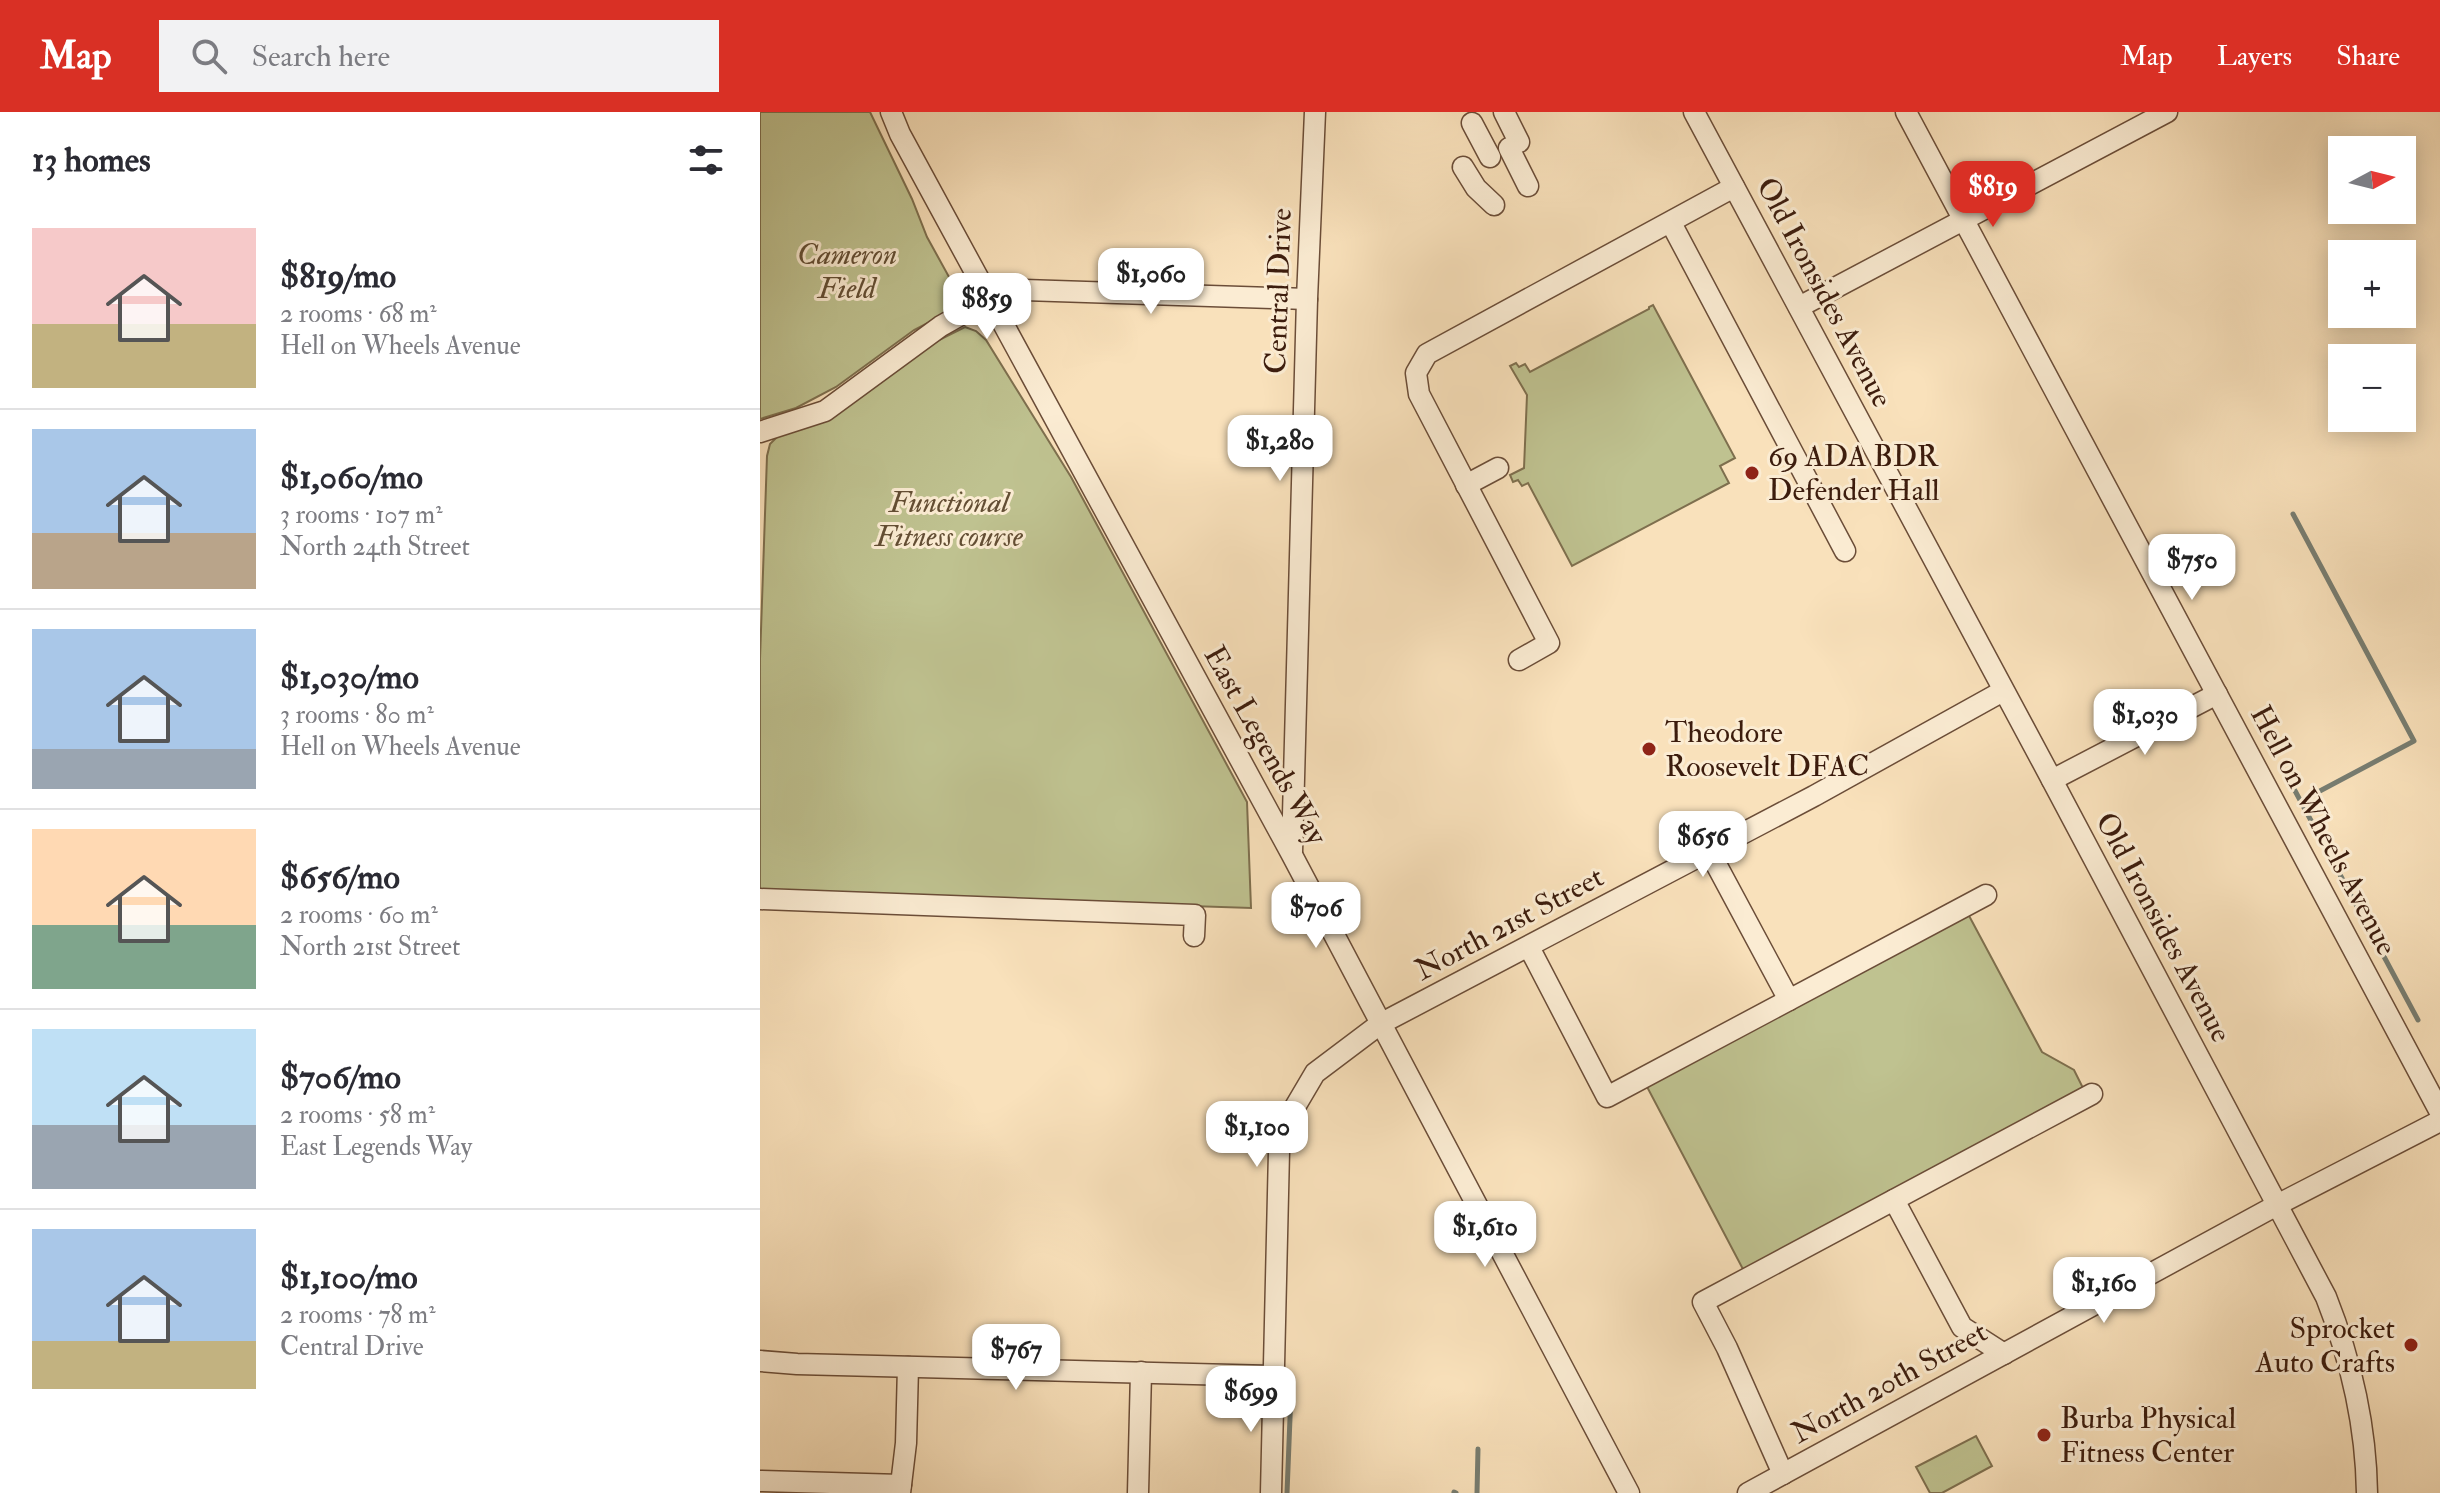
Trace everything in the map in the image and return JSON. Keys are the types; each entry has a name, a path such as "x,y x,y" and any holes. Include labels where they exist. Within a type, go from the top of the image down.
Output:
{"street":[{"name":"East Legends Way","path":"891,112 989,299 1292,855 1629,1493"},
{"name":"Central Drive","path":"1292,855 1315,112"},
{"path":"1504,112 1528,186"},
{"name":"Old Ironsides Avenue","path":"1694,112 2326,1297 2344,1346 2358,1401 2367,1493"},
{"name":"Hell on Wheels Avenue","path":"1906,112 2440,1112"},
{"path":"1799,307 2167,112"},
{"path":"1472,123 1490,157"},
{"path":"1463,167 1476,188 1494,205"},
{"path":"1519,660 1549,643 1419,394 1416,373 1427,354 1734,187"},
{"path":"1671,223 1845,551"},
{"path":"760,432 825,411 941,326 989,299 1024,290 1307,299"},
{"path":"1466,485 1498,468"},
{"name":"North 21st Street","path":"1380,1024 1814,796 2003,691"},
{"path":"2052,780 2217,694"},
{"path":"1709,851 1789,1000"},
{"path":"1529,947 1607,1097 1986,895"},
{"path":"760,899 1195,915 1194,936"},
{"path":"1271,1493 1279,1151 1292,1112 1315,1073 1380,1024"},
{"path":"1783,1474 1703,1302 2092,1094"},
{"name":"North 20th Street","path":"1748,1493 2277,1205 2440,1121"},
{"path":"1894,1200 1962,1327 2004,1354"},
{"path":"760,1361 1276,1376"},
{"path":"760,1481 900,1489 906,1443 908,1367"},
{"path":"1138,1493 1141,1372"}],"green space":[{"name":"Cameron Field","path":"760,112 870,112 927,237 954,286 956,298 947,313 914,330 836,387 796,408 760,419"},
{"path":"1653,305 1735,458 1720,466 1729,483 1572,566 1528,483 1522,486 1518,480 1513,482 1510,475 1524,468 1527,395 1510,366 1525,364 1530,372"},
{"name":"Functional Fitness course","path":"965,327 986,340 1071,477 1247,802 1251,908 765,892 760,889 760,659 767,456 770,444 919,350"},
{"path":"1967,912 2042,1052 2074,1070 2085,1092 1745,1273 1645,1083"},
{"path":"1976,1436 1992,1466 1942,1493 1930,1493 1916,1467"}],"waterway":[{"path":"2293,514 2414,741 2301,801"},
{"path":"2293,787 2418,1020"},
{"path":"1287,1493 1291,1393"},
{"path":"1477,1493 1478,1449"}],"place":[{"name":"69 ADA BDR Defender Hall","path":"1752,473"},
{"name":"Theodore Roosevelt DFAC","path":"1649,749"},
{"name":"Sprocket Auto Crafts","path":"2411,1345"},
{"name":"Burba Physical Fitness Center","path":"2044,1435"}]}
